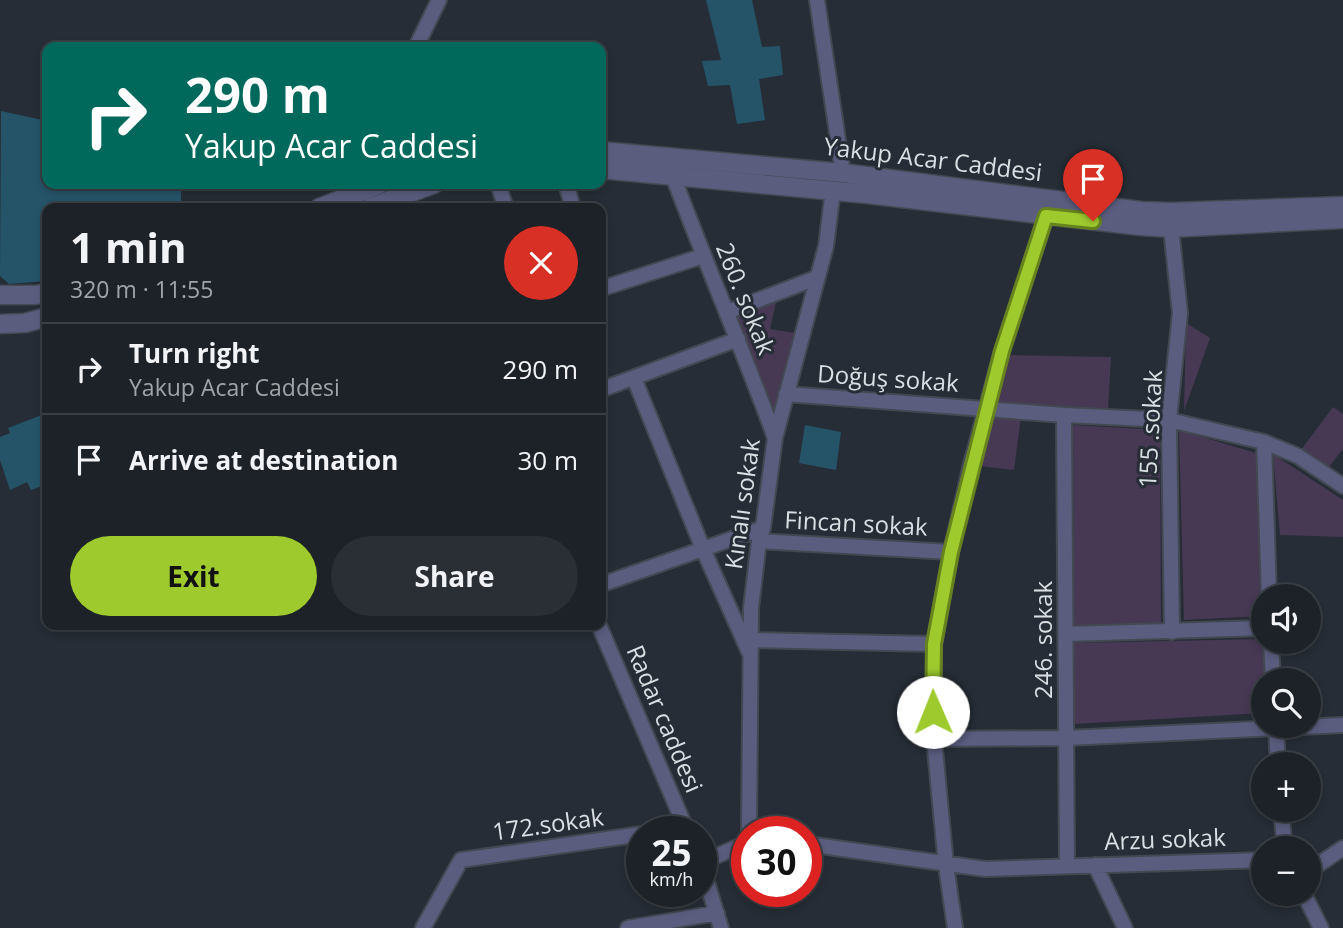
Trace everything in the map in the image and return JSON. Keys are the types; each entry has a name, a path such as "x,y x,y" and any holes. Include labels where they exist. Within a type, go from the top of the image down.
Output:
{"street":[{"path":"418,42 439,0"},
{"path":"817,0 844,173"},
{"name":"Yakup Acar Caddesi","path":"606,152 844,173 1141,211 1343,206"},
{"name":"Yakup Acar Caddesi","path":"606,170 833,190 1171,228 1343,219"},
{"name":"260. sokak","path":"673,176 775,438"},
{"path":"332,203 367,189"},
{"path":"403,202 426,189"},
{"name":"Kınalı sokak","path":"749,816 751,608 775,438 826,246 833,190"},
{"path":"955,928 946,866 934,738 934,644 951,552 986,409 1046,216"},
{"name":"155 .sokak","path":"1171,228 1180,313 1169,420 1172,632"},
{"path":"606,287 703,256"},
{"path":"727,312 816,278"},
{"path":"0,285 9,296 42,293"},
{"path":"0,324 25,323 42,318"},
{"path":"0,339 25,323"},
{"path":"606,388 738,339"},
{"path":"634,378 703,549 751,657"},
{"name":"Doğuş sokak","path":"786,394 1064,415 1169,420 1264,442 1298,456 1343,486"},
{"name":"246. sokak","path":"1064,415 1067,866"},
{"path":"1264,442 1269,584"},
{"path":"606,582 703,549 761,534"},
{"name":"Fincan sokak","path":"761,534 951,552"},
{"path":"1067,634 1251,629"},
{"name":"Radar caddesi","path":"601,630 680,816"},
{"path":"751,640 934,644"},
{"path":"1321,726 1343,725"},
{"path":"934,738 1067,738 1251,728"},
{"name":"172.sokak","path":"422,928 461,860 626,836"},
{"name":"Arzu sokak","path":"822,846 985,870 1251,860"},
{"path":"1321,863 1343,848"},
{"path":"1095,865 1125,928"},
{"path":"1310,906 1321,928"},
{"path":"715,907 721,928"},
{"path":"628,928 717,913"}],"shaded area":[{"path":"776,302 770,329 795,333 774,415 737,317"},
{"path":"1186,323 1210,338 1184,411"},
{"path":"1009,355 1111,357 1108,411 997,405"},
{"path":"1333,407 1343,414 1343,449 1328,468 1301,450"},
{"path":"992,415 1021,417 1014,470 979,466"},
{"path":"1073,425 1160,430 1161,623 1074,627"},
{"path":"1179,430 1256,453 1262,584 1251,584 1251,617 1184,620"},
{"path":"1273,454 1343,500 1343,537 1280,535"},
{"path":"1251,639 1251,654 1264,654 1266,668 1251,668 1251,714 1074,724 1072,643"}],"building":[{"path":"706,0 752,0 762,47 780,46 783,75 759,79 765,120 737,124 730,85 708,86 702,61 721,60"},
{"path":"1,111 42,120 42,189 181,189 181,203 42,203 42,281 9,284 0,276"},
{"path":"42,415 42,486 31,490 27,482 10,490 0,460 0,437 10,433 8,428"},
{"path":"805,425 841,432 836,470 799,463"}],"route":[{"path":"933,712 934,644 951,552 971,464 1030,263 1046,216 1093,221"}]}
